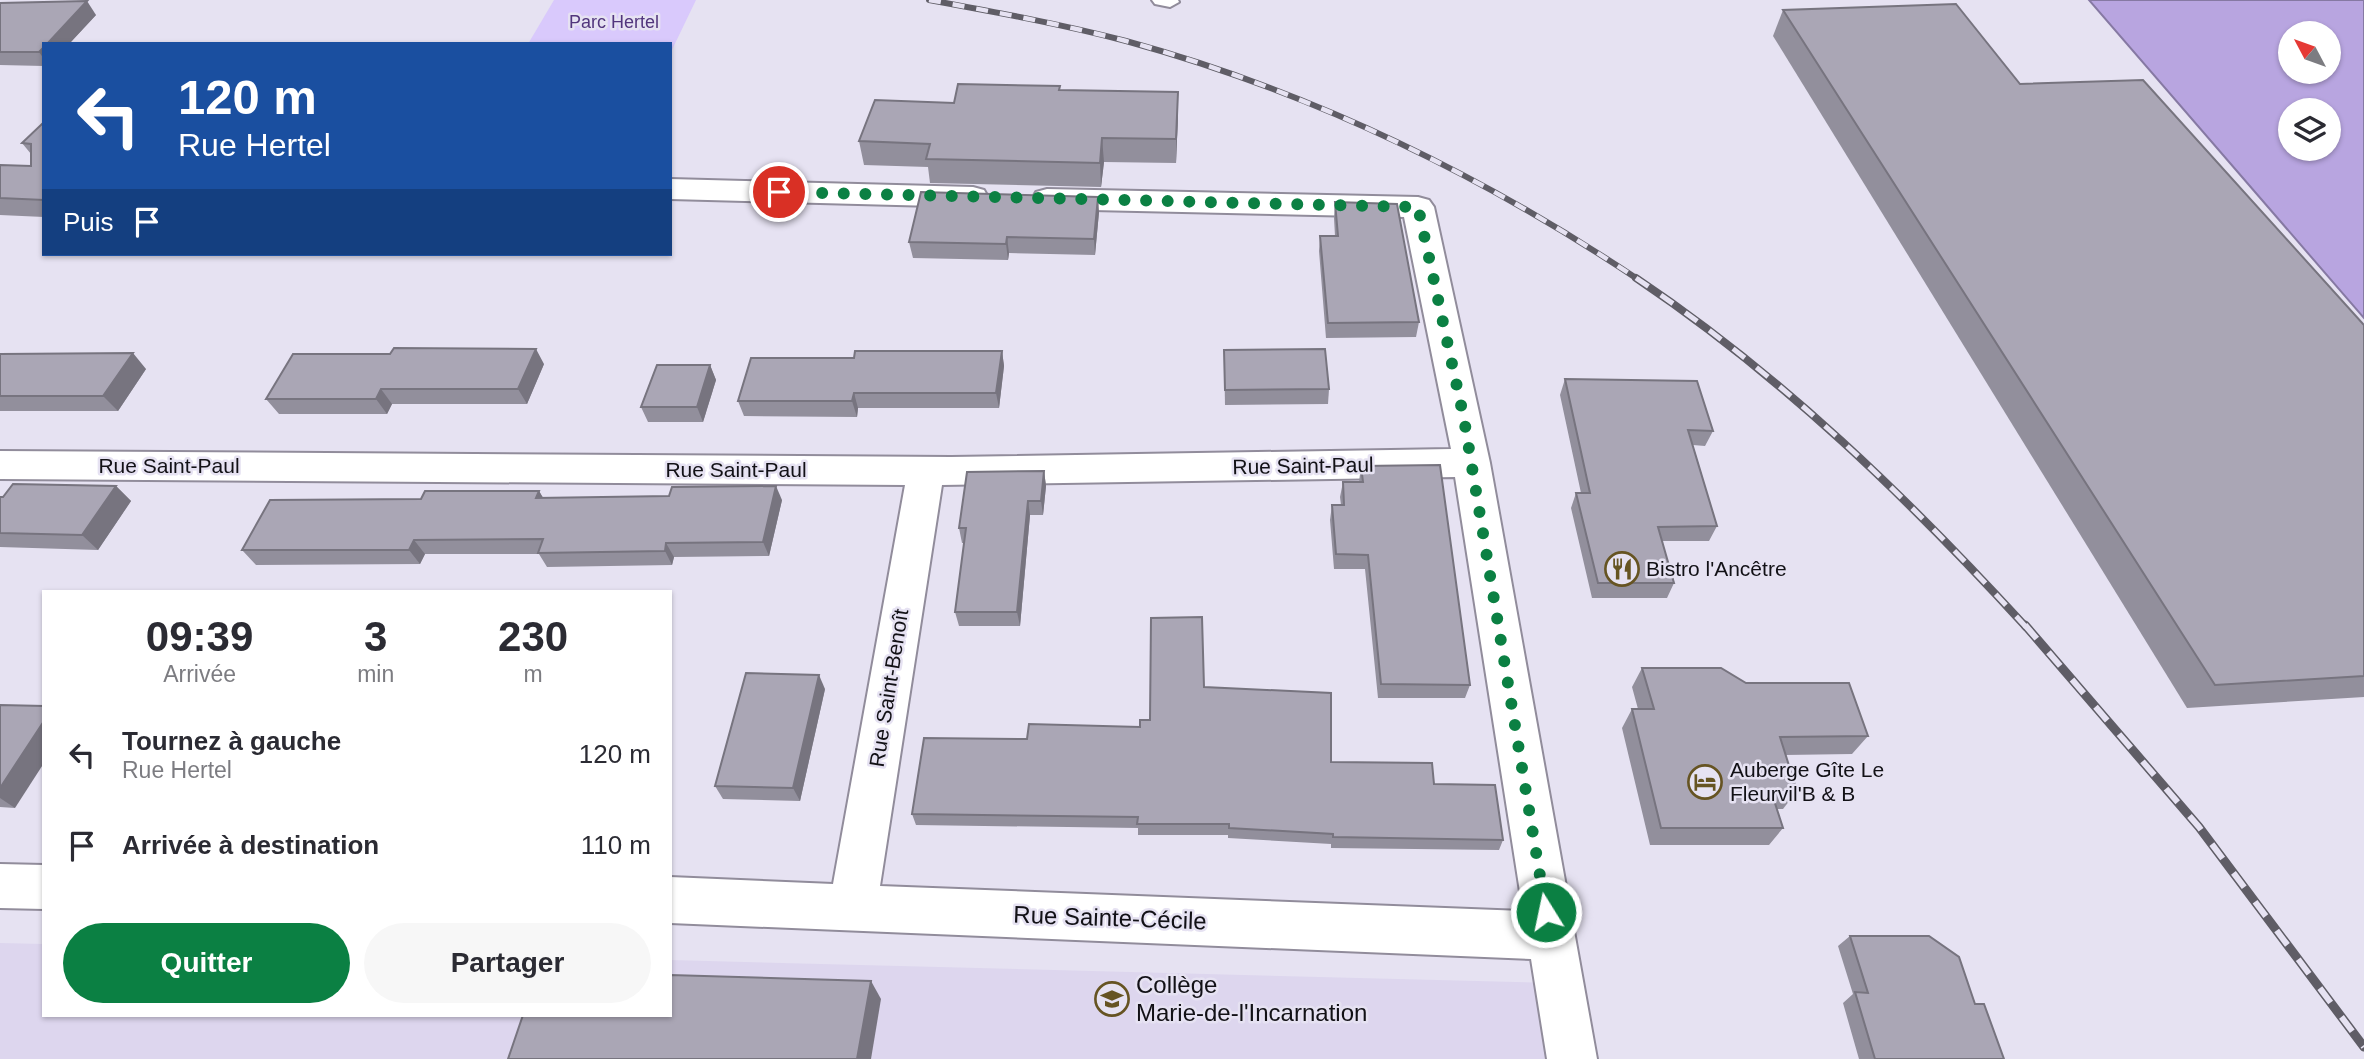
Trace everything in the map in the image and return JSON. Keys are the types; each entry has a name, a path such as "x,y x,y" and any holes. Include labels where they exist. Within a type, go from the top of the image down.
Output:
{"street":[{"path":"672,189 1418,207 1472,463 1572,1059"},
{"name":"Rue Saint-Paul","path":"0,465 926,471 1472,463"},
{"name":"Rue Saint-Benoît","path":"853,905 926,471"},
{"path":"0,886 42,887"},
{"name":"Rue Sainte-Cécile","path":"672,900 853,905 1550,936"}],"shaded area":[{"path":"2089,0 2364,0 2364,318"},
{"name":"Collège Marie-de-l'Incarnation","path":"0,943 42,944 42,1017 672,1017 672,960 1552,983 1563,1059 0,1059"}],"green space":[{"name":"Parc Hertel","path":"554,0 696,0 672,50 672,42 529,42"}],"building":[{"path":"87,1 49,42 42,42 39,52 0,52 0,3"},
{"path":"1956,4 2020,84 2143,80 2364,325 2364,676 2215,685 1783,10"},
{"path":"958,84 1060,86 1059,90 1178,92 1176,139 1102,138 1100,163 926,159 930,144 859,141 875,100 954,103"},
{"path":"42,124 42,200 0,198 0,165 31,166 31,144 22,143"},
{"path":"921,192 1098,197 1094,239 1007,237 1006,244 909,242"},
{"path":"1335,202 1397,204 1419,322 1328,323 1320,236 1338,236"},
{"path":"394,348 536,349 518,389 381,389 376,399 266,399 293,354 390,354"},
{"path":"1325,349 1329,389 1225,390 1224,350"},
{"path":"855,351 1002,351 996,393 854,393 852,401 738,401 751,358 854,358"},
{"path":"133,353 103,396 0,396 0,354"},
{"path":"657,365 710,365 697,407 641,407"},
{"path":"1565,379 1697,381 1713,431 1688,430 1717,526 1658,527 1674,583 1598,583 1576,493 1590,493"},
{"path":"1440,465 1470,685 1381,684 1368,555 1336,554 1332,505 1344,505 1343,482 1363,482 1361,466"},
{"path":"1044,471 1041,501 1028,501 1017,612 955,612 966,528 959,528 967,472"},
{"path":"13,484 116,486 82,535 0,533 0,497 3,497"},
{"path":"776,486 763,542 666,543 665,551 538,553 543,539 414,540 409,550 242,550 270,500 421,499 425,491 539,491 536,498 669,496 672,487"},
{"path":"1202,617 1204,687 1331,693 1331,762 1432,763 1434,784 1495,785 1503,840 1333,837 1333,834 1229,828 1229,824 1137,824 1138,817 912,814 924,738 1027,739 1029,724 1140,727 1140,720 1150,720 1151,618"},
{"name":"Auberge Gîte Le Fleurvil'B & B","path":"1642,668 1721,668 1746,683 1849,683 1868,736 1780,737 1797,791 1771,791 1783,828 1661,828 1632,709 1654,709"},
{"path":"746,673 819,675 793,788 715,786"},
{"path":"0,705 42,706 42,724 0,788"},
{"path":"1850,936 1929,936 1959,957 1975,1004 1984,1004 2004,1059 1875,1059 1855,992 1868,993"},
{"path":"672,975 871,981 857,1059 508,1059 522,1017 672,1017"}],"railway":[{"path":"929,0 1126,41 1261,85 1327,111 1456,171 1518,205 1637,279"},
{"path":"1637,279 1742,356 1842,441 1936,532 2026,627"},
{"path":"2025,625 2199,827 2364,1047"}],"place":[{"name":"Bistro l'Ancêtre","path":"1622,569"},
{"name":"Auberge Gîte Le Fleurvil'B & B","path":"1705,782"},
{"name":"Collège Marie-de-l'Incarnation","path":"1112,999"}],"route":[{"path":"779,192 1418,207 1464,419 1546,912"}]}
